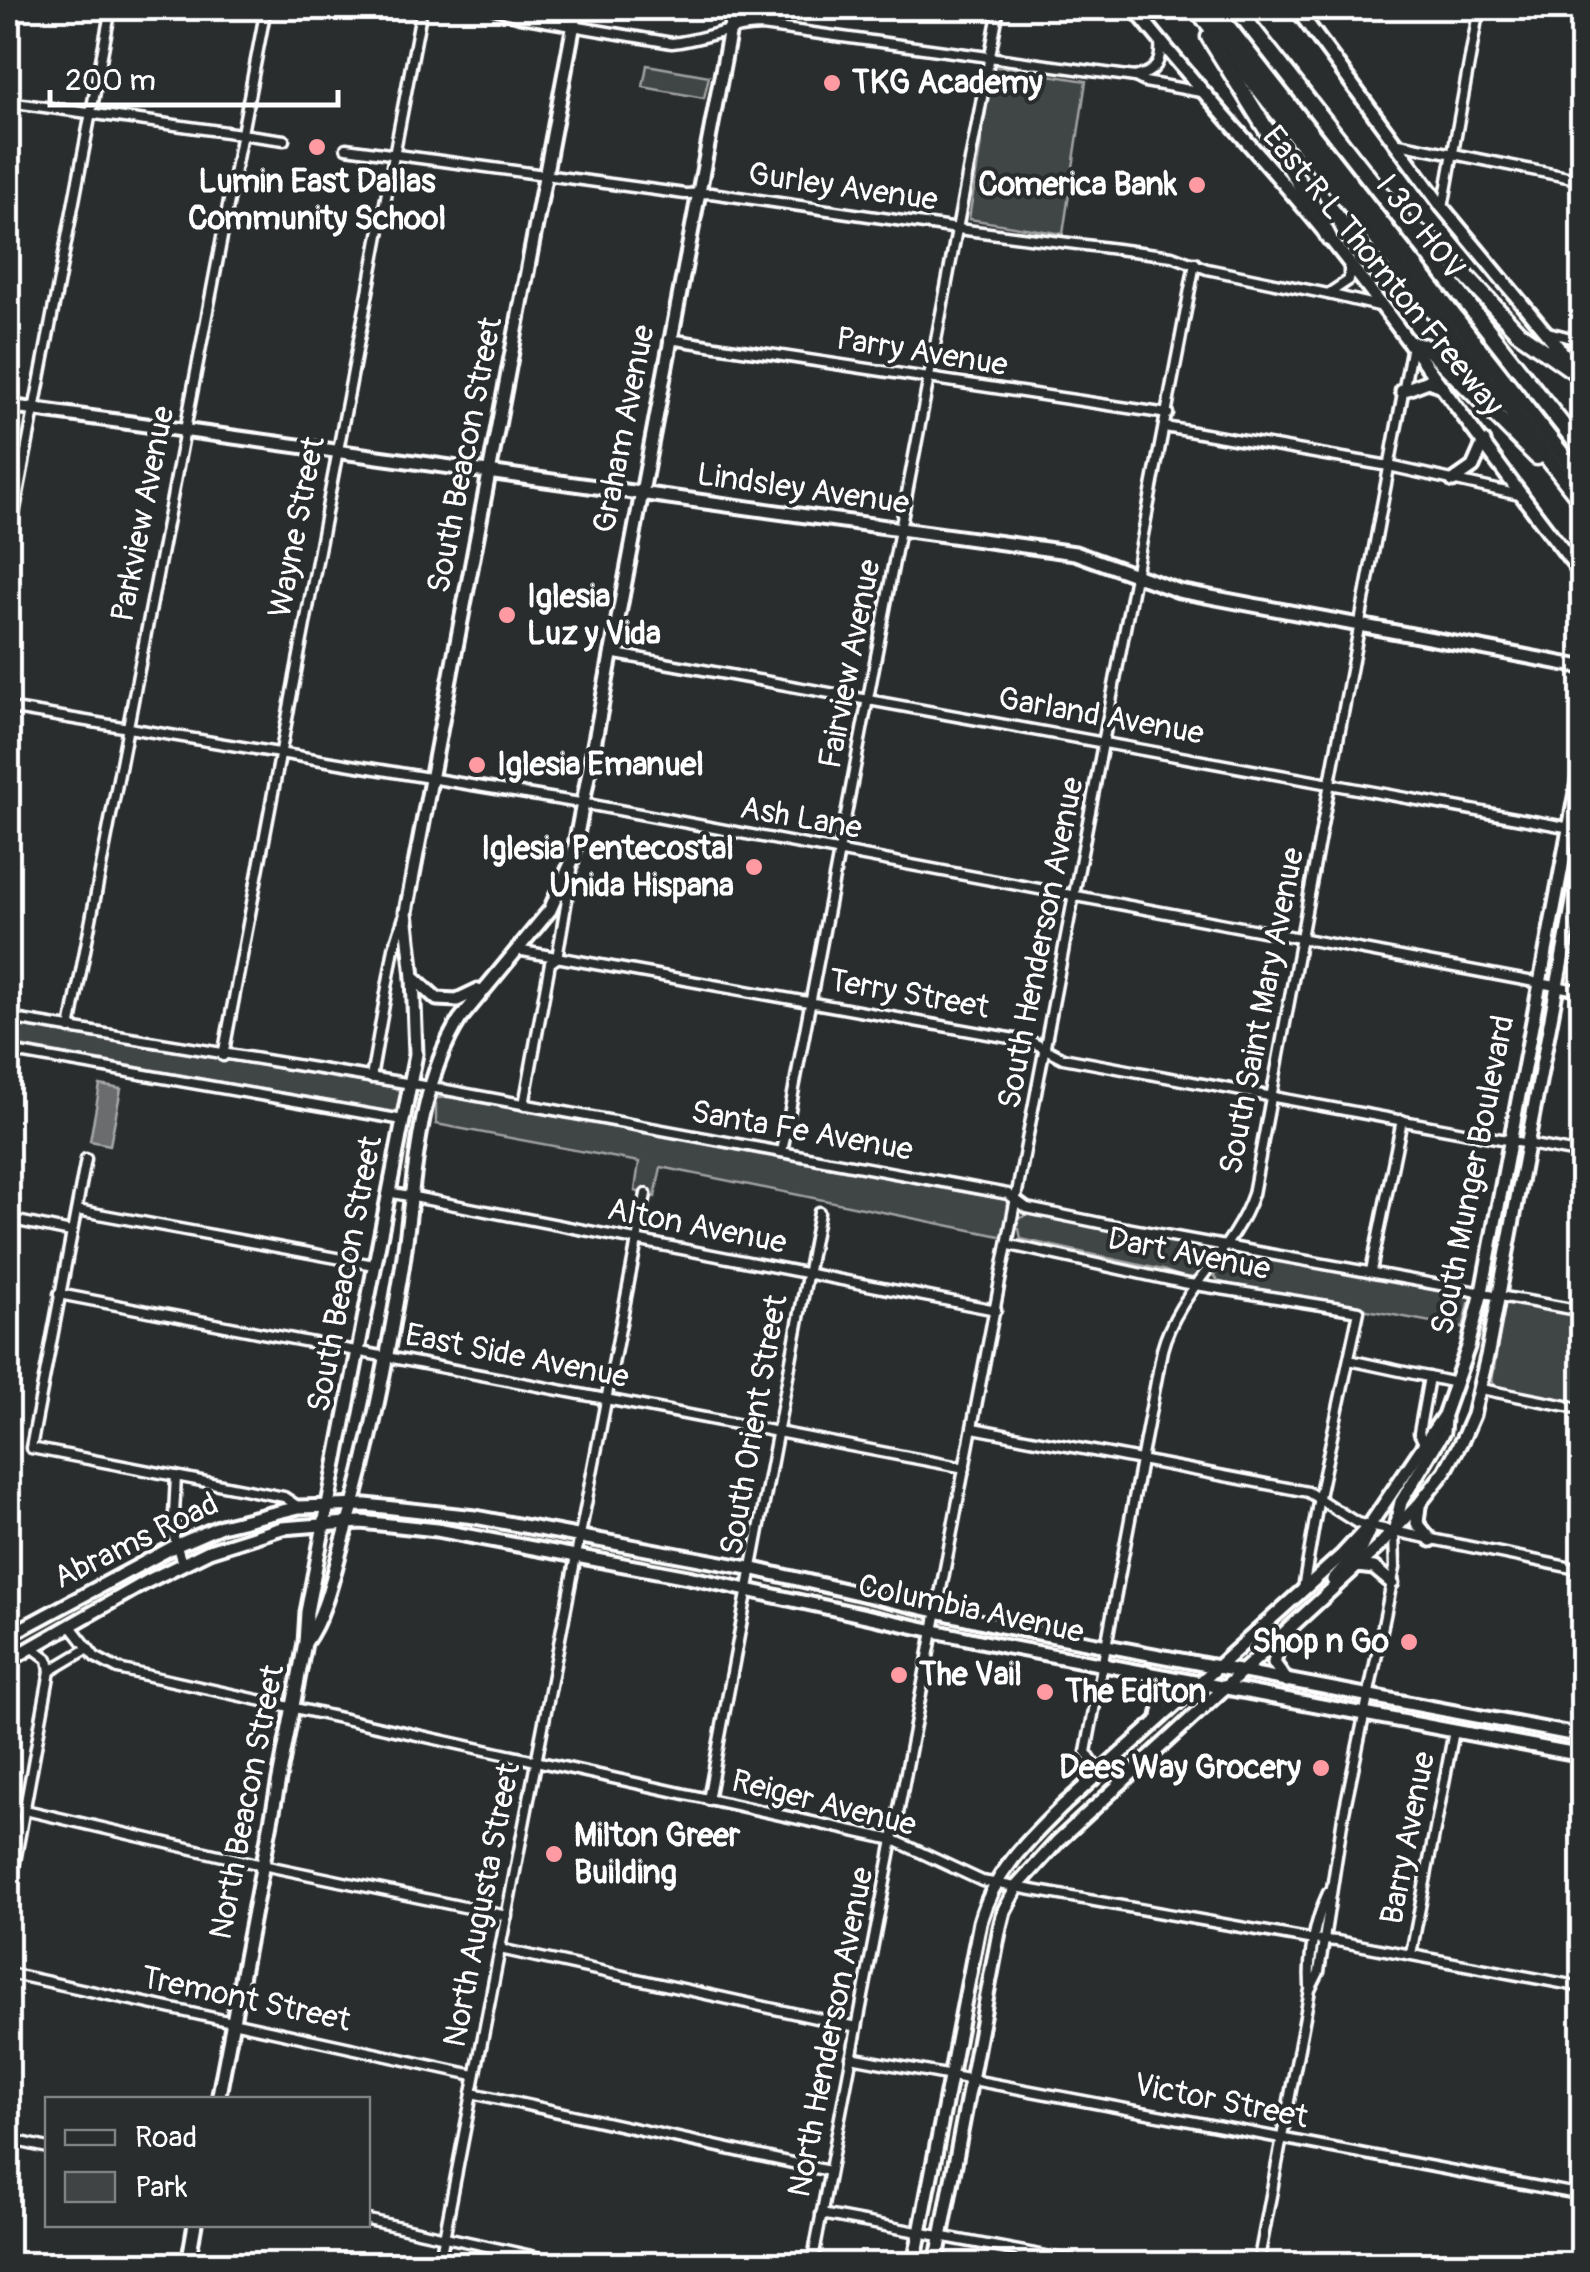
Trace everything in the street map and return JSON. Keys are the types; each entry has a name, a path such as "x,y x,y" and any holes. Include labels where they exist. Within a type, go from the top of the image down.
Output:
{"highway":[{"path":"1194,8 1330,238"},
{"name":"East R L Thornton Freeway","path":"1194,8 1580,487"},
{"name":"I 30 HOV","path":"1216,8 1580,487"},
{"name":"East R L Thornton Freeway","path":"1236,8 1582,450"},
{"path":"1404,222 1440,247 1518,332 1582,377"},
{"path":"1412,344 1427,347 1580,487"}],"main road":[{"name":"South Beacon Street","path":"305,1644 307,1612 416,1054 406,912 576,8"},
{"name":"Graham Avenue","path":"430,1087 448,1039 483,988 550,910 572,861 734,8"},
{"name":"East R L Thornton Freeway","path":"1134,8 1201,92 1330,238 1582,574"},
{"path":"1296,8 1443,208 1582,377"},
{"path":"1402,391 1428,380 1449,392"},
{"name":"Lindsley Avenue","path":"8,406 1075,554 1179,591 1582,668"},
{"path":"1453,481 1473,467 1484,442"},
{"name":"South Munger Boulevard","path":"994,1883 1021,1848 1100,1772 1369,1526 1444,1415 1482,1292 1539,984 1576,829 1582,760"},
{"name":"South Munger Boulevard","path":"936,2264 1000,1927 1018,1886 1058,1841 1394,1532 1444,1471 1463,1438 1481,1388 1582,854"},
{"path":"413,977 437,999 457,1000 483,988"},
{"name":"South Beacon Street","path":"349,1521 386,1355 430,1087"},
{"path":"1394,1532 1401,1502 1443,1432 1444,1415"},
{"path":"1420,1503 1417,1523 1431,1540"},
{"name":"Abrams Road","path":"8,1636 175,1546 221,1526 298,1506 354,1504"},
{"name":"Columbia Avenue","path":"354,1504 451,1514 754,1569 935,1612 1582,1736"},
{"name":"Abrams Road","path":"8,1660 182,1563 257,1534 349,1521"},
{"name":"Columbia Avenue","path":"349,1521 422,1528 750,1589 932,1632 1582,1755"},
{"name":"North Beacon Street","path":"219,2097 305,1644 319,1615 349,1521"},
{"path":"1331,1589 1334,1577 1360,1548 1369,1526"},
{"path":"1358,1566 1374,1568 1392,1583"},
{"path":"50,1614 70,1626"},
{"path":"1283,1632 1274,1663 1287,1681"},
{"path":"1147,1672 1163,1695 1157,1721"},
{"path":"1546,1748 1550,1730"},
{"path":"914,2264 980,1922 994,1883"},
{"path":"188,2264 194,2227"},
{"path":"1580,2264 1582,2248"}],"street":[{"path":"8,546 111,8"},
{"name":"Parkview Avenue","path":"70,1029 266,8"},
{"name":"Wayne Street","path":"223,1056 422,8"},
{"path":"492,8 520,17 672,43 744,26 762,26 1135,77 1201,92"},
{"name":"Fairview Avenue","path":"782,1152 1000,8"},
{"path":"1443,208 1479,8"},
{"path":"1135,77 1149,74 1158,64 1160,41"},
{"path":"8,102 284,140"},
{"path":"1394,142 1582,180"},
{"name":"Gurley Avenue","path":"346,148 1172,256 1207,269 1384,308"},
{"name":"South Henderson Avenue","path":"932,1632 1010,1245 1195,263"},
{"path":"1328,294 1349,280 1348,263"},
{"path":"1546,332 1582,341"},
{"name":"Parry Avenue","path":"669,339 1168,414"},
{"name":"South Saint Mary Avenue","path":"1100,1772 1086,1752 1167,1332 1176,1313 1227,1246 1253,1194 1412,344"},
{"path":"1165,427 1389,466 1524,496"},
{"name":"Garland Avenue","path":"610,653 1576,829"},
{"name":"Ash Lane","path":"8,708 280,751 840,850 1582,991"},
{"name":"Graham Avenue","path":"524,1105 550,964 556,958 572,861"},
{"name":"South Beacon Street","path":"370,1078 394,948 406,912"},
{"name":"Terry Street","path":"518,950 1032,1042 1063,1058 1582,1154"},
{"name":"Santa Fe Avenue","path":"8,1018 430,1087 1008,1194 1027,1208 1582,1311"},
{"path":"8,1051 402,1120"},
{"path":"1372,1272 1402,1120"},
{"path":"86,1159 31,1448 284,1496 298,1506"},
{"name":"Alton Avenue","path":"388,1192 996,1310"},
{"name":"North Augusta Street","path":"439,2264 646,1194"},
{"path":"77,1210 374,1265"},
{"name":"South Orient Street","path":"708,1800 820,1212"},
{"path":"8,1219 71,1232"},
{"name":"Dart Avenue","path":"1010,1245 1359,1311 1349,1360"},
{"name":"East Side Avenue","path":"58,1294 965,1468"},
{"path":"1302,1590 1349,1360 1456,1383"},
{"path":"1425,1445 1419,1433 1429,1377"},
{"path":"1481,1388 1582,1409"},
{"path":"973,1428 1308,1492 1357,1523 1582,1570"},
{"path":"176,1476 172,1520 182,1563"},
{"path":"1310,1990 1320,1972 1331,1911 1330,1890 1392,1583 1394,1532"},
{"name":"Reiger Avenue","path":"70,1626 87,1649 104,1664 118,1669 894,1840 994,1883 1582,1986"},
{"name":"North Henderson Avenue","path":"812,2264 932,1632"},
{"path":"8,1900 50,1672 48,1658 32,1646"},
{"path":"50,1672 87,1649"},
{"name":"Barry Avenue","path":"1411,1954 1454,1731"},
{"path":"8,1806 262,1865 508,1916"},
{"path":"1258,2264 1310,1990 1314,1939 1320,1910 1330,1890"},
{"path":"500,1950 858,2027"},
{"name":"Tremont Street","path":"8,1974 474,2075"},
{"name":"Victor Street","path":"851,2057 1582,2194"},
{"path":"472,2093 829,2171"},
{"path":"8,2139 45,2147"},
{"path":"821,2214 1089,2264"},
{"path":"370,2220 568,2264"}],"green space":[{"path":"647,65 709,76 704,98 643,87"},
{"path":"993,66 1086,81 1063,234 969,219"},
{"path":"8,1024 392,1087 419,1096 448,1097 1006,1200 1011,1216 1021,1218 1028,1214 1209,1247 1213,1255 1225,1257 1230,1252 1582,1316 1582,1403 1497,1387 1492,1382 1503,1310 1469,1303 1463,1328 1219,1282 1214,1275 1218,1266 1207,1265 1190,1280 1163,1270 1021,1239 1019,1229 1008,1227 1005,1237 661,1167 655,1197 635,1191 639,1162 436,1124 436,1104 401,1097 397,1111 391,1112 8,1044"}],"shaded area":[{"path":"100,1085 121,1089 110,1145 90,1141"}],"place":[{"name":"TKG Academy","path":"832,83"},
{"name":"Lumin East Dallas Community School","path":"317,147"},
{"name":"Comerica Bank","path":"1197,185"},
{"name":"Iglesia Luz y Vida","path":"507,615"},
{"name":"Iglesia Emanuel","path":"477,765"},
{"name":"Iglesia Pentecostal Unida Hispana","path":"754,867"},
{"name":"Shop n Go","path":"1409,1642"},
{"name":"The Vail","path":"899,1675"},
{"name":"The Editon","path":"1045,1692"},
{"name":"Dees Way Grocery","path":"1321,1768"},
{"name":"Milton Greer Building","path":"554,1854"}]}
